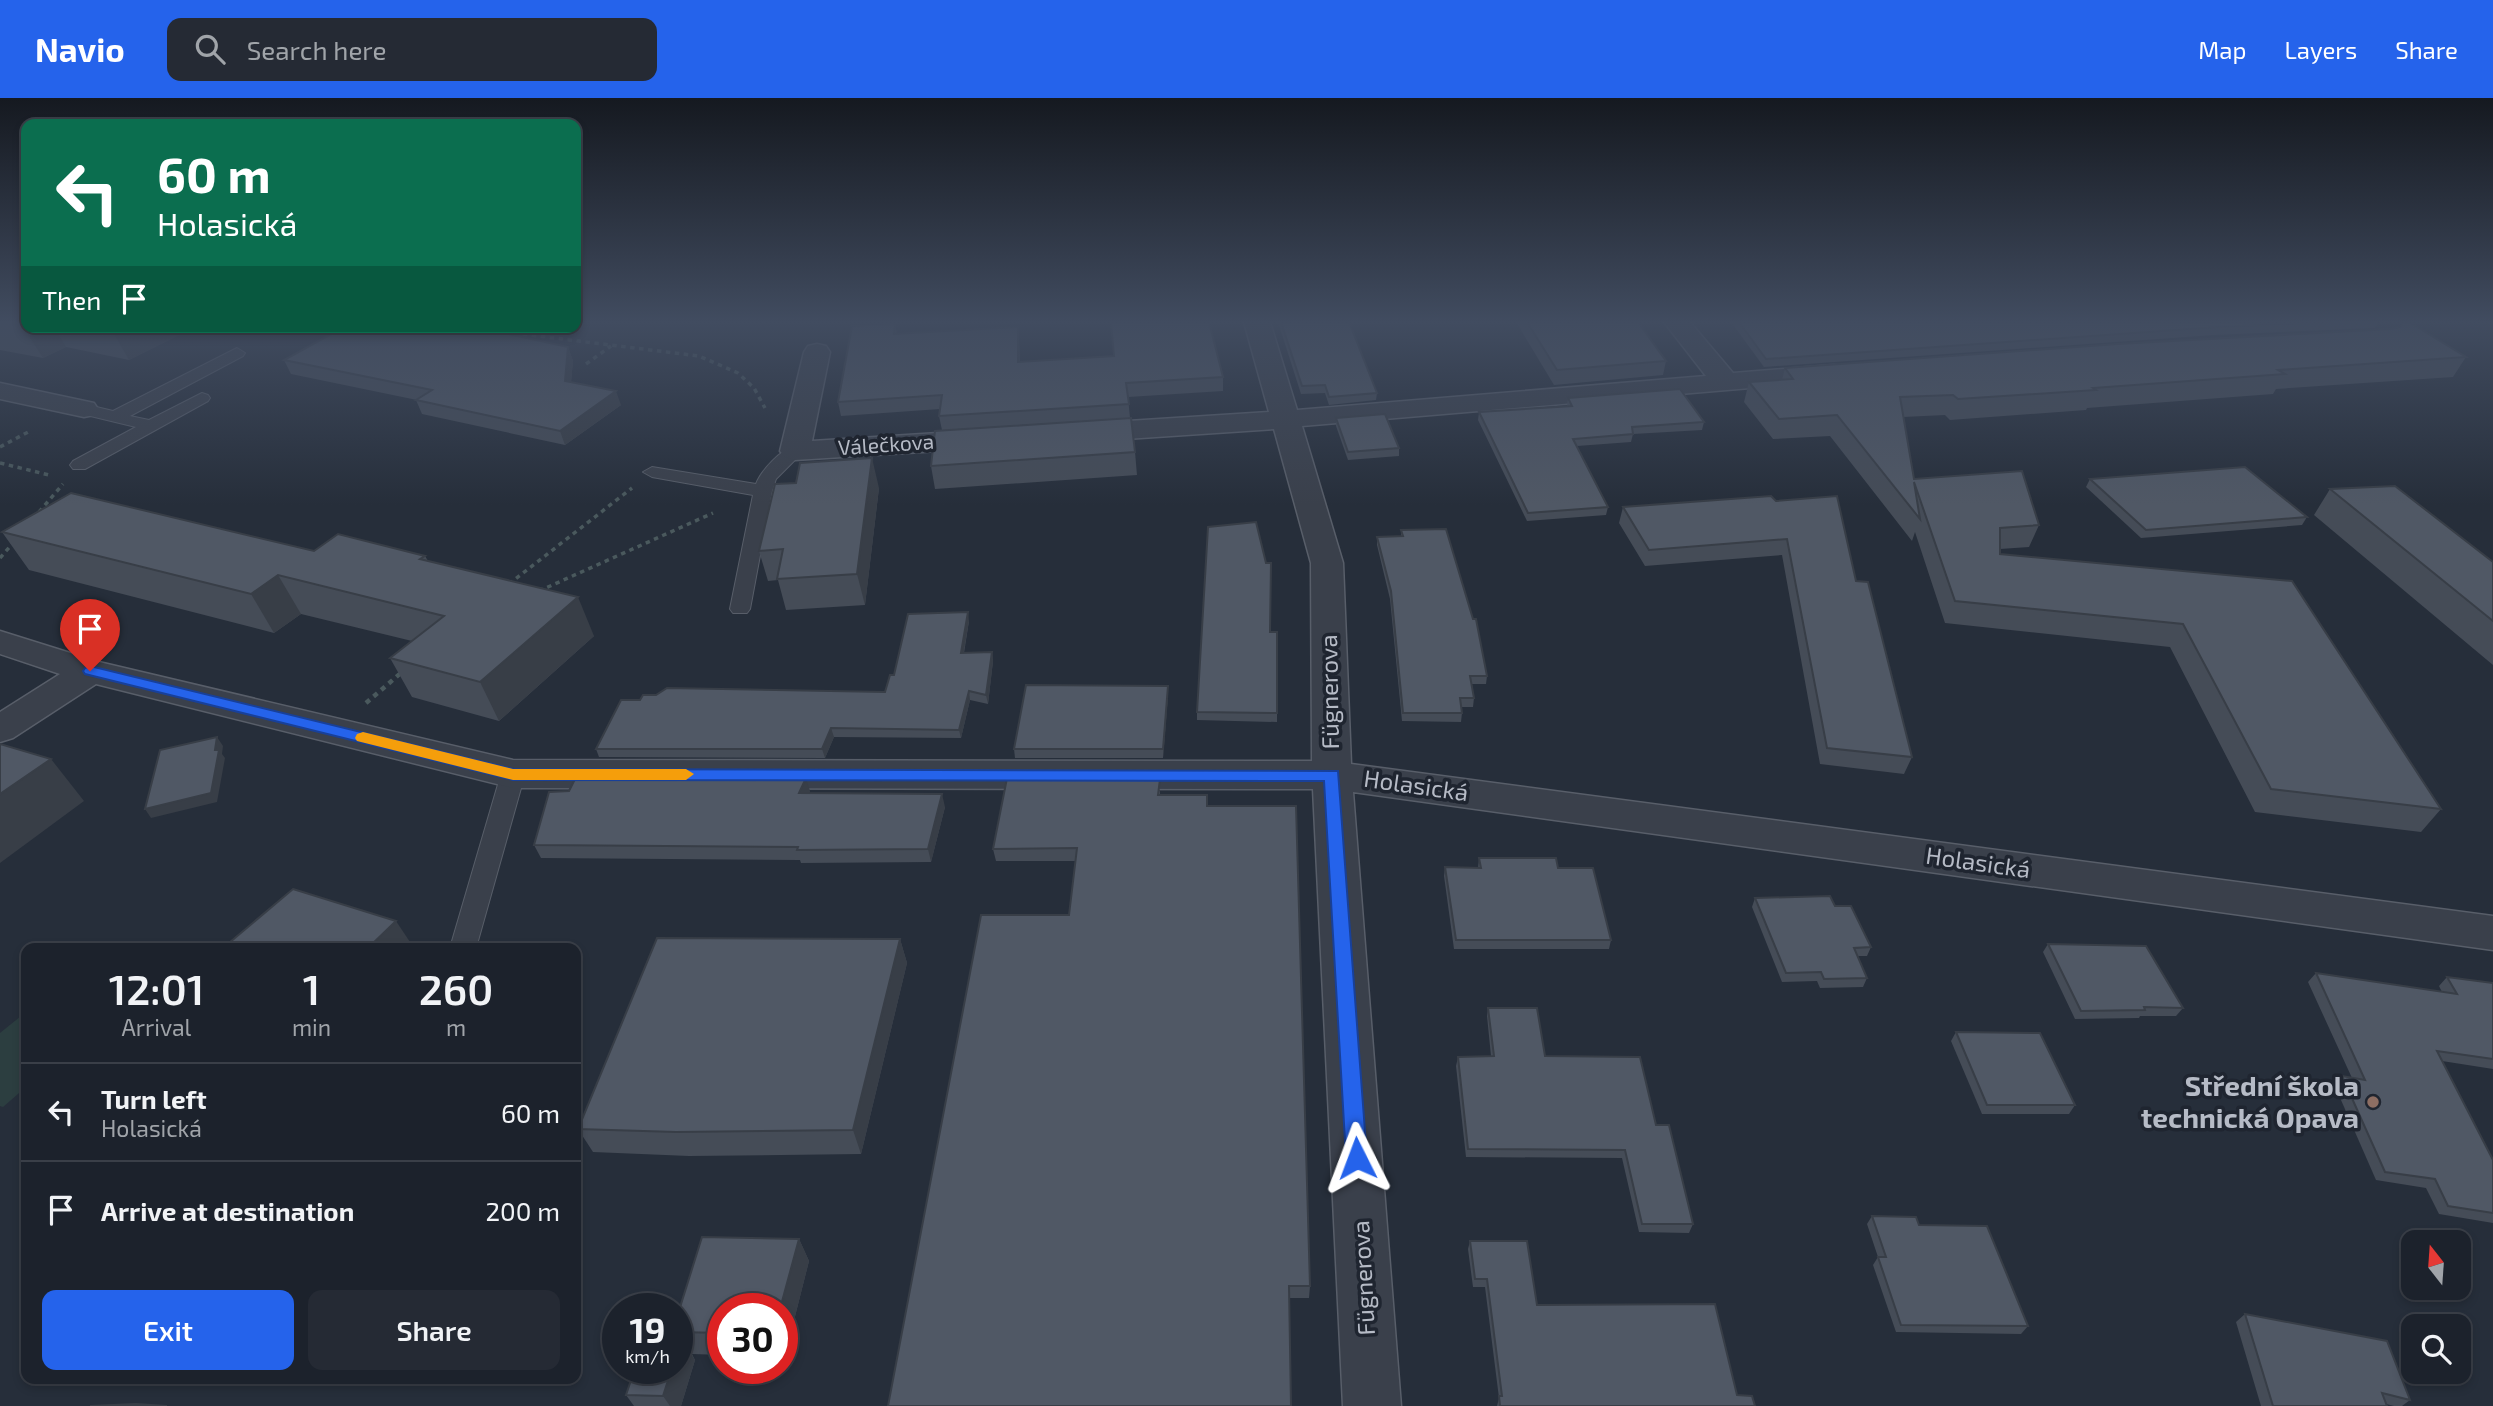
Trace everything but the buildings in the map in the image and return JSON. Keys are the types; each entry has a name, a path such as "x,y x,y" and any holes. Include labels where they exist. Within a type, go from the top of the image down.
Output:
{"street":[{"path":"788,457 808,383"},
{"name":"Fügnerova","path":"1275,383 1327,563 1332,775 1372,1406"},
{"path":"1052,435 1285,419 1701,383"},
{"path":"0,391 84,409"},
{"name":"Válečkova","path":"788,457 1012,438"},
{"name":"Holasická","path":"0,642 90,671 513,774 1332,775 2493,933"},
{"path":"0,729 90,671"}],"lane":[{"path":"115,417 180,383"},
{"path":"79,465 202,398"},
{"path":"84,409 151,426"},
{"path":"740,609 763,491 768,477 788,457"},
{"path":"652,472 763,491"},
{"path":"464,943 513,774"}],"path":[{"path":"751,383 762,399 766,411 769,452 788,457"},
{"path":"0,463 67,479"},
{"path":"34,519 79,465"},
{"path":"504,588 652,472"},
{"path":"528,596 763,491"},
{"path":"0,558 17,539"},
{"path":"334,730 412,663"}],"shaded area":[{"path":"21,1016 21,1091 3,1107 0,1106 0,1033"}],"slow traffic":[{"path":"363,738 513,774 686,774"}],"place":[{"name":"Střední škola technická Opava","path":"2373,1102"}],"route":[{"path":"90,671 513,774 1332,775 1357,1158"}]}
